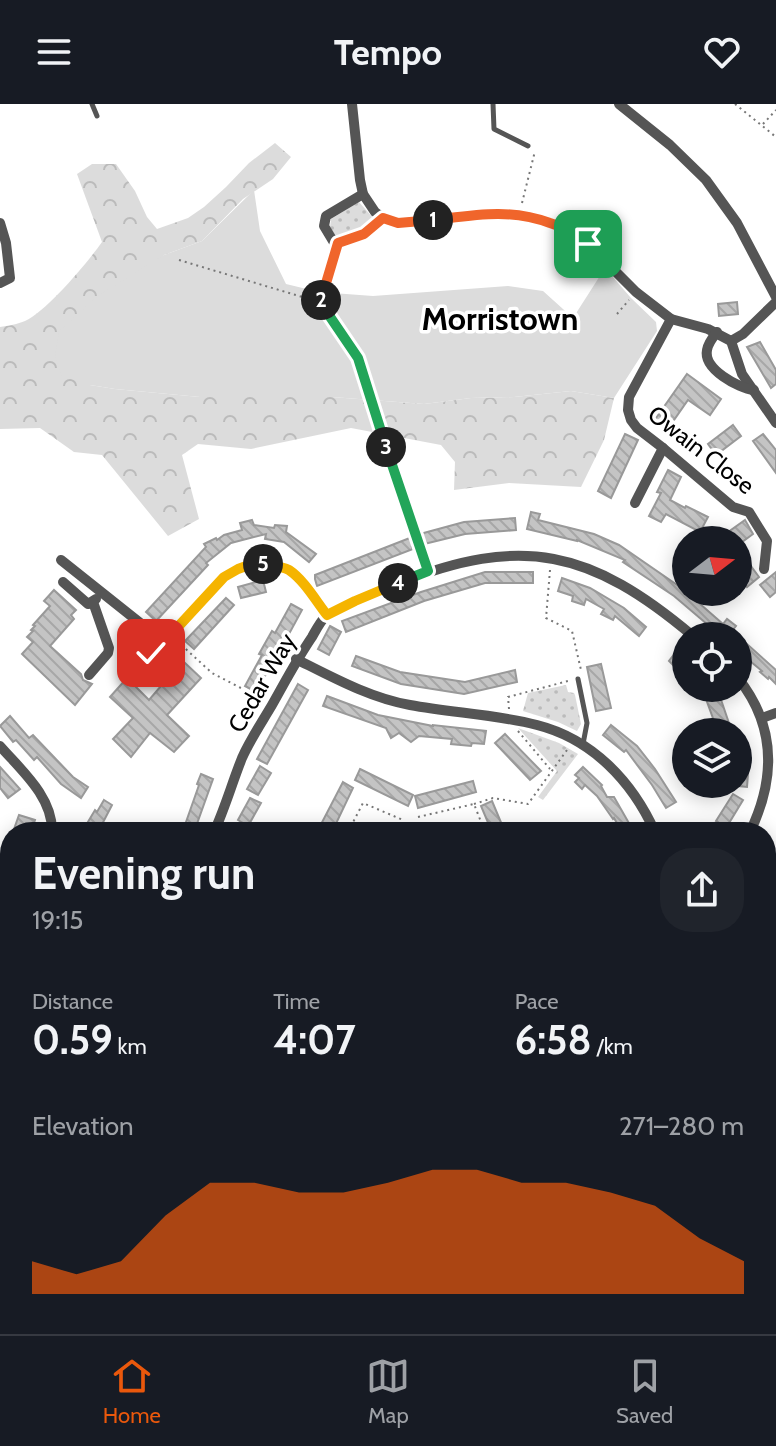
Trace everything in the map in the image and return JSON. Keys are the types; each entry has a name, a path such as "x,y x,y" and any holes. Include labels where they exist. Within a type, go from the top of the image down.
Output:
{"street":[{"path":"352,104 360,180 363,194 375,212 390,222 405,224 495,213 519,214 567,228 580,236 636,292 671,319 717,332 731,341 738,366 776,423"},
{"path":"619,104 670,145 706,180 755,254 776,299 743,334 731,341"},
{"path":"363,194 326,216 324,226 333,241 338,243 364,234 383,218"},
{"path":"0,223 10,278 0,283"},
{"name":"Owain Close","path":"671,319 629,397 631,420 733,507 749,512 767,541 764,569"},
{"path":"717,332 706,351 711,366 740,387 754,390"},
{"path":"635,503 663,448"},
{"name":"Cedar Way","path":"218,822 242,759 296,659 327,615 355,601 428,571 463,561 496,556 551,557 623,584 676,622"},
{"path":"61,560 167,638 224,577 249,565 264,564 290,571 327,615"},
{"path":"63,582 88,604 103,592"},
{"path":"89,675 109,648 93,602"},
{"path":"296,659 337,680 386,699 539,725 579,742 606,762 625,782 650,822"},
{"path":"752,698 762,718 768,746 769,779 754,822"},
{"path":"762,718 776,713"},
{"path":"0,746 42,796 51,822"}],"lane":[{"path":"92,104 97,116"},
{"path":"493,104 494,129 528,146"},
{"path":"152,677 146,661 167,638"},
{"path":"578,679 587,723 579,742"}],"path":[{"path":"735,104 776,137"},
{"path":"762,125 776,110"},
{"path":"519,214 535,150 528,146"},
{"path":"320,302 338,243"},
{"path":"179,260 320,302"},
{"path":"617,314 636,292"},
{"path":"320,302 358,358 428,571"},
{"path":"550,769 508,719 508,697 583,677 572,631 546,618 551,557"},
{"path":"167,638 212,673 272,705"},
{"path":"419,817 493,798 528,804 579,742"},
{"path":"353,822 363,803 406,822"},
{"path":"474,804 481,822"}],"green space":[{"path":"275,143 291,157 273,179 243,199 202,241 164,255 90,385 200,397 332,397 424,404 571,391 614,398 604,440 581,487 509,483 454,490 455,462 441,445 351,428 251,449 198,444 182,455 199,519 168,536 102,455 74,452 40,428 0,429 0,327 34,316 55,297 102,242 77,174 92,164 116,164 157,229 188,218 204,207 249,163"},
{"path":"254,190 260,231 286,284 319,292 373,296 508,286 543,291 573,318 605,268 656,322 657,331 614,398 571,391 424,404 332,397 200,397 115,389 62,376 55,355 59,331 98,296 164,255 202,241"},
{"path":"359,202 374,219 357,233 336,237 330,227 331,219"},
{"path":"566,685 568,692 575,695 581,724 577,731 523,711 528,693"},
{"path":"518,728 559,743 578,754 543,800 538,797 557,771"}],"building":[{"path":"737,302 738,314 719,316 718,304"},
{"path":"760,342 776,370 776,384 771,388 747,347"},
{"path":"687,374 721,399 710,415 688,400 667,430 654,421"},
{"path":"733,425 741,436 716,455 708,444"},
{"path":"625,434 638,440 611,498 598,491"},
{"path":"763,434 776,450 776,473 753,441"},
{"path":"668,470 681,477 670,500 708,517 703,526 689,526 666,514 661,522 649,516 661,493 657,492"},
{"path":"531,512 540,514 538,520 594,534 619,545 672,581 672,595 623,562 625,560 577,540 527,529"},
{"path":"515,518 516,530 465,534 412,547 317,586 315,575 420,534 464,522"},
{"path":"252,520 254,525 287,526 286,532 316,554 309,562 284,542 265,539 266,534 231,543 206,563 208,565 156,621 146,612 206,547 204,544 242,530 240,523"},
{"path":"752,567 759,577 752,583"},
{"path":"485,572 533,572 533,583 485,583 424,601 346,632 342,621"},
{"path":"776,572 776,592 770,597 760,585"},
{"path":"562,578 590,588 624,608 646,627 639,636 615,616 613,620 601,614 604,609 586,599 584,605 572,601 573,596 558,591"},
{"path":"263,580 266,592 241,598 238,587"},
{"path":"54,590 76,610 71,615 74,619 50,646 81,674 83,680 92,684 75,705 22,654 33,642 27,637 50,606 44,601"},
{"path":"226,598 234,605 194,649 185,641"},
{"path":"291,604 302,610 289,634 285,632 256,692 245,686 262,655 259,654"},
{"path":"686,606 702,606 721,622 705,622"},
{"path":"330,626 341,632 329,655 318,649"},
{"path":"752,649 776,670 776,684 752,663"},
{"path":"356,656 400,672 465,682 515,670 517,682 464,694 401,684 352,666"},
{"path":"185,663 201,678 167,715 189,736 174,752 150,733 131,757 113,739 133,718 110,697 127,678 149,700"},
{"path":"601,664 611,708 596,711 587,667"},
{"path":"298,684 308,690 267,764 257,759"},
{"path":"327,696 378,715 433,726 486,731 484,744 451,744 452,739 419,736 411,742 399,733 391,738 386,728 323,706"},
{"path":"707,702 722,702 727,718 713,718"},
{"path":"10,716 29,738 33,735 73,777 88,787 81,798 61,784 37,757 34,760 16,740 13,742 0,726"},
{"path":"611,725 637,746 676,802 666,808 626,750 624,752 603,735"},
{"path":"505,734 541,771 530,780 495,743"},
{"path":"260,766 271,773 258,795 247,789"},
{"path":"0,767 20,789 8,798 0,788"},
{"path":"583,767 602,785 607,797 614,797 628,822 616,822 597,796 585,785 582,789 575,782 579,778 575,775"},
{"path":"360,769 413,795 408,806 355,780"},
{"path":"201,774 213,779 198,822 186,822 199,785"},
{"path":"473,781 476,792 418,808 415,796"},
{"path":"343,782 353,788 337,822 322,822"},
{"path":"250,798 261,803 250,822 238,820"},
{"path":"730,798 743,800 730,822 717,822"},
{"path":"104,800 112,805 103,822 88,822 95,810 97,812"},
{"path":"492,801 501,822 488,822 481,806"},
{"path":"19,815 35,820 34,822 17,822"}],"district":[{"name":"Morristown","path":"500,319"}],"route":[{"path":"151,653 224,577 249,565 264,564 290,571 327,615 428,571 358,358 320,302 338,243 364,234 383,218 405,224 510,213 567,228 588,244"}]}
